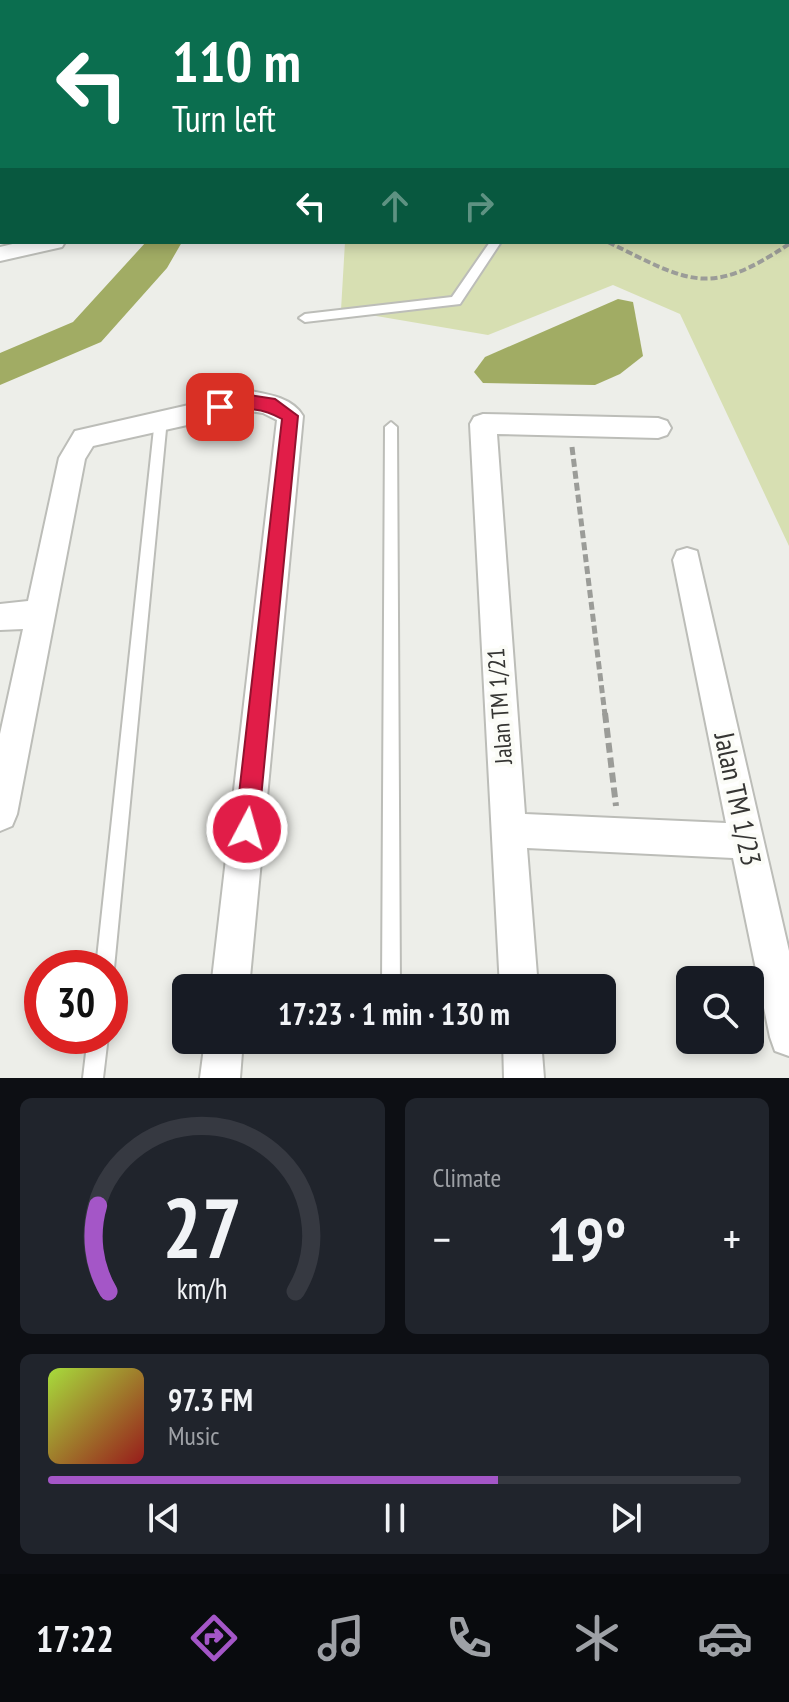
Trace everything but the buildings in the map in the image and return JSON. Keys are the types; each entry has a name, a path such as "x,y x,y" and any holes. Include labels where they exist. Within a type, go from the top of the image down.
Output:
{"street":[{"path":"0,254 45,244"},
{"path":"0,814 72,458 84,438 250,401 269,404 290,416 231,974"},
{"name":"Jalan TM 1/21","path":"518,974 483,424 570,425"},
{"path":"570,425 658,428"},
{"name":"Jalan TM 1/23","path":"687,560 789,1037"},
{"path":"0,617 39,614"},
{"path":"508,830 747,841"},
{"path":"220,1078 223,1054"},
{"path":"523,1054 524,1078"}],"lane":[{"path":"305,318 456,301 495,244"},
{"path":"107,950 161,419"},
{"path":"391,427 391,974"},
{"path":"93,1078 96,1054"}],"path":[{"path":"612,244 683,279 718,282 756,267 789,244"},
{"path":"570,425 619,835"}],"shaded area":[{"path":"345,244 789,244 789,546 680,314 613,285 488,335 341,310"},
{"path":"618,299 633,302 643,356 620,374 595,385 483,383 474,372 485,357"}],"waterway":[{"path":"0,370 87,332 154,259 163,244"}],"route":[{"path":"220,407 250,401 269,404 290,416 247,829"}]}
